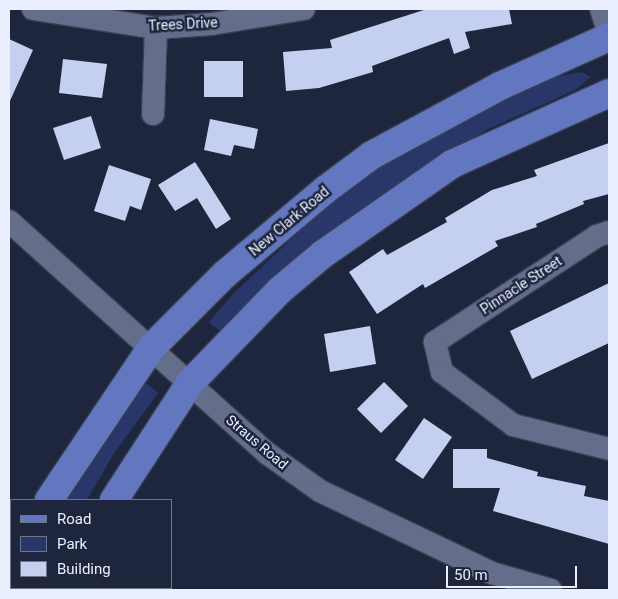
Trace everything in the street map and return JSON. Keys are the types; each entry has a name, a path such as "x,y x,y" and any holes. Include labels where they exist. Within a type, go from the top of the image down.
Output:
{"main road":[{"name":"New Clark Road","path":"50,499 152,347 225,274 372,155 500,86 609,36"},
{"path":"115,499 190,383 280,290 415,188 468,157 609,93"}],"street":[{"name":"Trees Drive","path":"33,9 156,28 212,24 304,9"},
{"path":"601,9 609,36"},
{"path":"152,114 156,28"},
{"name":"Straus Road","path":"9,221 152,347 268,454 320,491 492,573 550,590"},
{"name":"Pinnacle Street","path":"609,232 596,236 435,342 442,372 514,426 609,449"}],"green space":[{"path":"582,72 591,77 575,90 486,130 221,332 209,322 232,295 335,198 378,168 484,108 555,77"},
{"path":"146,383 158,393 113,455 88,499 59,499"}],"building":[{"path":"427,9 509,9 512,24 465,32 470,48 454,54 449,38 372,66 373,72 319,88 286,91 283,52 332,48 330,40"},
{"path":"9,39 33,50 9,103"},
{"path":"63,59 107,64 102,98 59,93"},
{"path":"204,61 243,61 243,97 204,97"},
{"path":"91,116 101,148 64,160 53,128"},
{"path":"210,119 258,129 254,149 234,145 231,156 204,150"},
{"path":"609,143 609,194 583,201 584,204 536,224 537,227 495,241 498,246 425,288 423,284 377,314 349,272 383,249 387,255 447,222 445,218 492,190 537,176 534,170"},
{"path":"195,162 231,219 216,229 197,198 175,211 158,185"},
{"path":"109,165 151,179 141,210 130,206 125,221 94,211"},
{"path":"609,283 609,343 532,379 510,331"},
{"path":"370,326 376,364 330,372 324,334"},
{"path":"384,382 408,406 381,433 357,409"},
{"path":"424,418 452,437 423,479 395,460"},
{"path":"453,449 487,449 487,458 538,472 537,476 586,486 584,496 609,501 609,544 493,511 500,488 453,488"}]}
